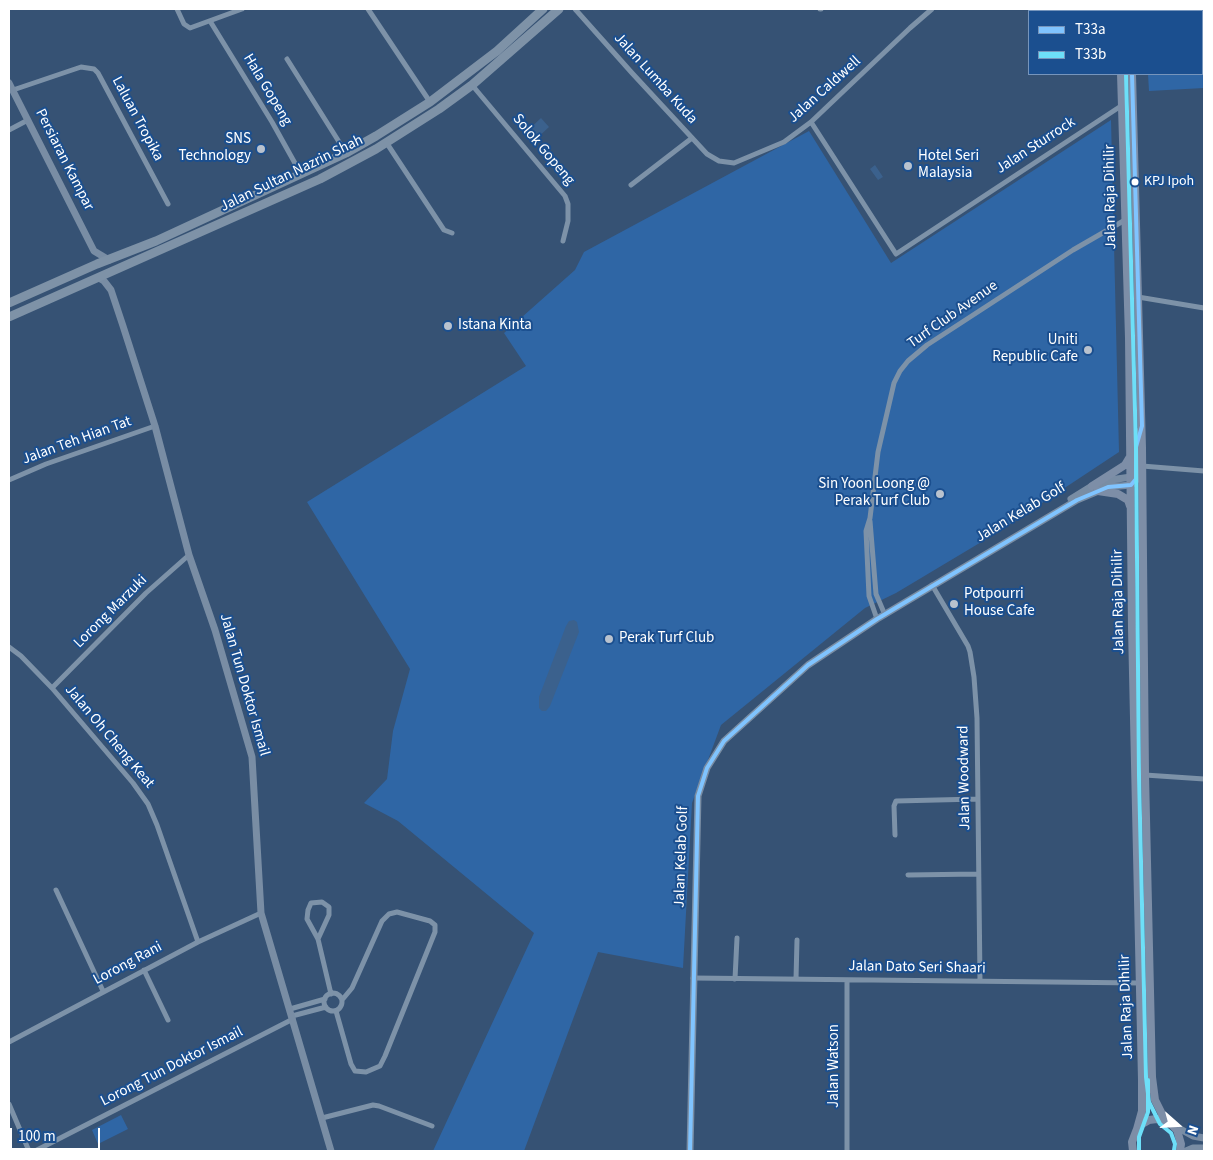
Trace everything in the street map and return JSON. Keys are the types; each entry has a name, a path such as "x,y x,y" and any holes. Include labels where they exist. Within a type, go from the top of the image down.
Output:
{"highway":[{"name":"Jalan Sultan Nazrin Shah","path":"9,302 88,268 156,242 301,174 376,136 430,102 497,50 543,9"},
{"name":"Jalan Sultan Nazrin Shah","path":"9,318 320,179 386,142 439,109 472,85 560,9"}],"main road":[{"name":"Jalan Raja Dihilir","path":"1121,75 1132,481 1131,513 1142,1111 1132,1142 1134,1151"},
{"name":"Jalan Raja Dihilir","path":"1132,75 1142,426 1145,775 1152,1077 1154,1100 1165,1120"},
{"path":"1124,198 1128,156 1134,147"},
{"path":"1142,426 1136,440 1136,478 1132,481 1138,489 1138,515 1142,521"},
{"path":"1095,489 1124,465 1131,455"},
{"path":"1095,489 1118,494 1128,500 1131,513"},
{"path":"1137,1129 1149,1120 1165,1120 1173,1125 1180,1137 1180,1151"}],"street":[{"path":"177,9 184,24 190,28 242,9"},
{"path":"368,9 430,102"},
{"name":"Jalan Lumba Kuda","path":"576,9 707,154 719,161"},
{"name":"Jalan Caldwell","path":"719,161 734,163 784,142 811,122 932,9"},
{"name":"Hala Gopeng","path":"210,21 272,122 301,174"},
{"path":"287,60 346,152"},
{"name":"Laluan Tropika","path":"13,90 81,66 94,69 98,73 168,204"},
{"name":"Persiaran Kampar","path":"9,83 94,250 109,260"},
{"name":"Solok Gopeng","path":"472,85 565,196 568,204 568,221 563,241"},
{"name":"Jalan Sturrock","path":"811,122 896,254 1121,106"},
{"path":"9,130 28,120"},
{"path":"631,185 692,138"},
{"path":"386,142 444,230 452,233"},
{"name":"Turf Club Avenue","path":"877,619 869,596 866,531 870,518 878,452 894,383 900,371 908,361 927,346 1065,255 1124,220"},
{"path":"88,268 94,260 94,250"},
{"path":"110,290 115,271"},
{"name":"Jalan Tun Doktor Ismail","path":"99,278 104,281 110,290 155,426 190,555 215,630 252,757 262,913 331,1151"},
{"path":"1138,297 1204,308"},
{"name":"Jalan Teh Hian Tat","path":"9,480 46,464 155,426"},
{"path":"1142,466 1204,471"},
{"path":"1095,489 1108,488 1132,481"},
{"name":"Jalan Kelab Golf","path":"690,1151 698,796 707,768 724,741 808,665 932,585 1095,489"},
{"name":"Jalan Kelab Golf","path":"932,585 943,576 1095,489"},
{"name":"Turf Club Avenue","path":"870,518 876,594 885,614"},
{"name":"Lorong Marzuki","path":"52,688 146,593 190,555"},
{"name":"Jalan Woodward","path":"932,585 970,652 976,713 980,981"},
{"name":"Jalan Oh Cheng Keat","path":"9,647 21,656 52,688 133,783 148,804 198,942"},
{"path":"1145,775 1204,779"},
{"path":"895,835 896,802 978,799"},
{"path":"908,875 978,874"},
{"path":"56,890 103,991"},
{"path":"318,939 329,915 329,907 322,902 311,903 307,919 318,939 331,994"},
{"path":"397,912 430,920 435,925 435,932 380,1066 366,1072 355,1071 351,1064 336,1011 352,988 382,921 389,914 397,912"},
{"name":"Lorong Rani","path":"9,1042 198,942 262,913"},
{"path":"736,979 737,938"},
{"path":"796,979 797,940"},
{"path":"144,970 168,1020"},
{"name":"Jalan Dato Seri Shaari","path":"693,978 1140,983"},
{"name":"Jalan Watson","path":"847,980 847,1151"},
{"path":"292,1015 325,1000 331,994"},
{"path":"331,994 336,994 342,1000"},
{"path":"325,1000 326,1007 331,1011 336,1011"},
{"path":"292,1015 326,1007"},
{"name":"Lorong Tun Doktor Ismail","path":"35,1151 292,1015"},
{"path":"9,1104 29,1151"},
{"path":"322,1118 379,1106 432,1126"},
{"path":"1173,1125 1193,1136 1204,1138"},
{"path":"1186,1151 1193,1148 1204,1148"}],"shaded area":[{"path":"1203,42 1204,88 1149,91 1148,75 1203,75"},
{"path":"541,118 549,127 533,142 525,133"},
{"name":"Perak Turf Club","path":"1111,120 1119,452 998,532 896,593 865,608 721,725 692,803 683,968 598,952 524,1151 433,1151 534,933 398,821 364,803 387,779 393,731 410,669 307,502 526,366 504,333 575,270 584,252 809,131 891,263"},
{"path":"875,165 883,177 878,180 870,169"},
{"path":"574,620 577,622 579,632 550,706 546,711 542,711 539,708 539,697 566,626 569,621"},
{"path":"121,1115 128,1129 98,1144 92,1130"}],"transit line":[{"name":"T33b","path":"1126,75 1136,448 1139,775 1146,1077 1149,1102 1160,1124 1171,1133 1175,1144 1174,1150"},
{"name":"T33a","path":"690,1151 698,796 707,768 724,741 808,665 877,619 1077,500 1108,487 1131,485 1136,479 1136,447 1142,426 1132,75"},
{"name":"T33b","path":"1139,1150 1139,1137 1148,1112 1148,1080"}],"place":[{"name":"SNS Technology","path":"261,149"},
{"name":"Hotel Seri Malaysia","path":"908,166"},
{"name":"KPJ Ipoh","path":"1135,182"},
{"name":"Istana Kinta","path":"448,326"},
{"name":"Uniti Republic Cafe","path":"1088,350"},
{"name":"Sin Yoon Loong @ Perak Turf Club","path":"940,494"},
{"name":"Potpourri House Cafe","path":"954,604"},
{"name":"Perak Turf Club","path":"609,639"}]}
